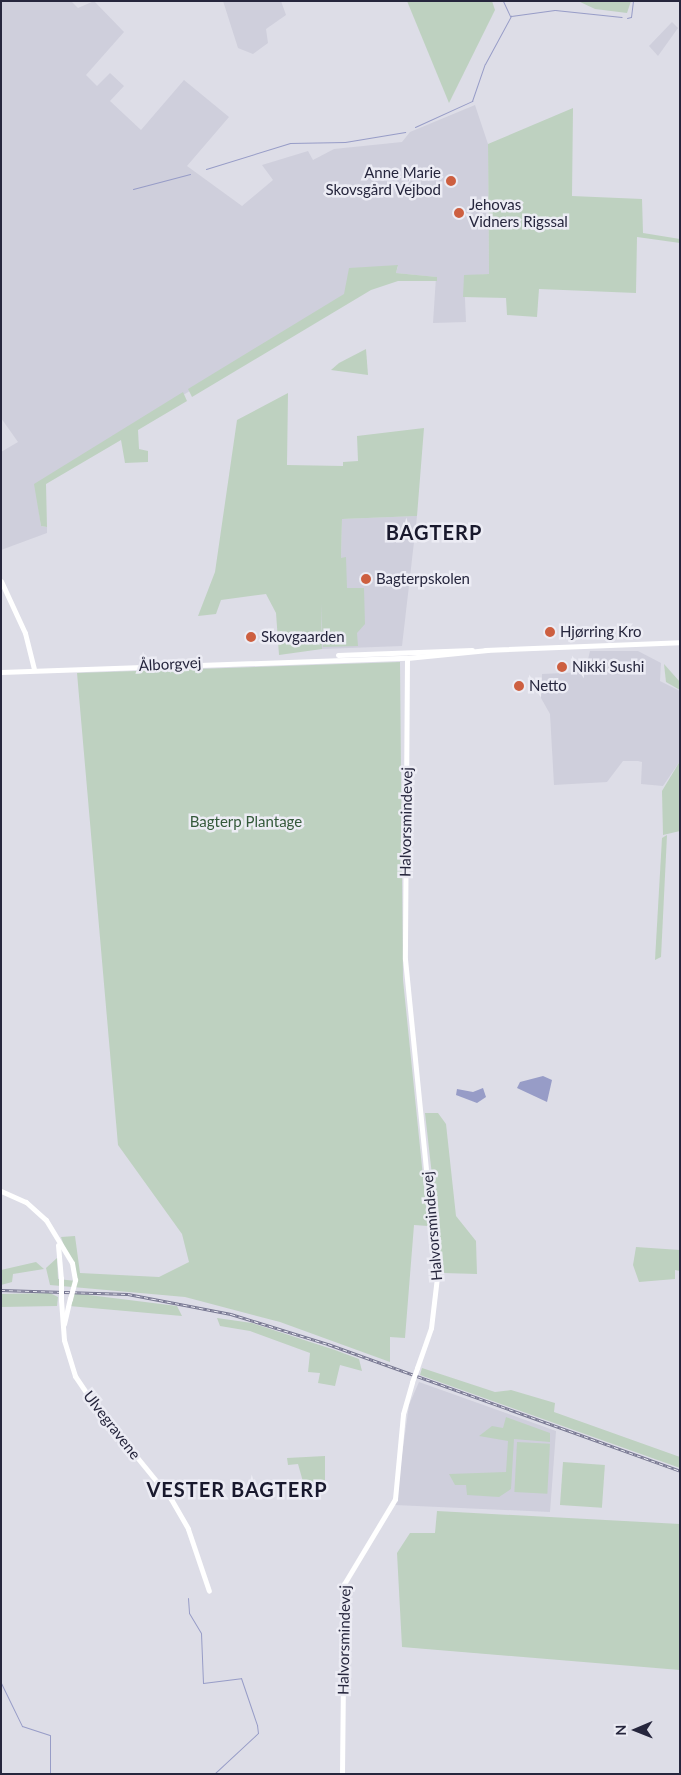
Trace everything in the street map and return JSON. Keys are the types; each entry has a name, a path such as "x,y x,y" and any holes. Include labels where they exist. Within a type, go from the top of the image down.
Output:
{"street":[{"path":"1,581 25,633 34,670"},
{"name":"Ålborgvej","path":"1,672 680,642"},
{"name":"Ålborgvej","path":"305,658 407,658 488,650"},
{"name":"Halvorsmindevej","path":"342,1774 344,1584 395,1499 404,1414 412,1382 431,1328 438,1277 405,959 407,658"},
{"path":"1,1191 33,1207 72,1263 75,1280 63,1334"},
{"name":"Ulvegravene","path":"57,1240 61,1278 63,1334 86,1393 181,1514 209,1590"}],"shaded area":[{"path":"1,1 71,1 78,8 94,1 124,32 86,75 97,86 110,73 124,86 110,101 141,130 184,80 229,117 187,166 242,206 273,180 262,165 308,151 313,160 334,149 402,142 410,132 475,105 488,144 489,274 464,276 466,322 433,323 436,277 396,273 398,266 35,484 41,526 47,527 47,533 1,550 1,452 18,442 1,418"},
{"path":"223,1 281,1 286,15 266,29 268,43 253,54 238,48"},
{"path":"672,22 678,28 658,56 649,46"},
{"name":"Bagterpskolen","path":"417,516 402,646 322,649 320,562 341,558 342,519"},
{"path":"590,651 638,651 661,663 660,681 680,691 680,761 663,786 641,784 642,762 638,761 623,761 607,782 554,785 550,714 541,698 542,674 585,672"},
{"path":"419,1382 556,1431 550,1512 395,1505 409,1405"}],"green space":[{"path":"407,1 492,1 495,10 449,103"},
{"path":"578,1 631,1 627,13 595,9"},
{"path":"573,108 572,196 642,199 643,233 680,239 680,243 637,237 636,293 539,289 537,317 507,315 506,298 463,297 464,275 489,274 488,144"},
{"path":"398,265 396,273 437,277 437,281 398,281 371,290 192,397 188,389 344,294 349,268"},
{"path":"366,349 368,375 331,370 339,363"},
{"path":"183,392 187,401 138,430 139,449 148,451 148,462 125,463 121,440 46,484 47,527 41,526 34,484"},
{"path":"288,393 287,465 343,466 343,462 358,461 357,436 424,428 417,516 342,519 341,558 346,557 347,588 364,588 365,624 357,633 358,646 323,647 321,603 322,649 279,655 276,613 266,594 221,600 216,614 198,616 215,572 237,420"},
{"name":"Bagterp Plantage","path":"400,662 403,980 428,1226 414,1225 405,1338 390,1337 390,1362 280,1322 185,1297 50,1285 46,1268 57,1258 58,1279 76,1281 61,1237 75,1236 80,1273 159,1277 189,1262 182,1234 118,1145 77,673"},
{"path":"664,664 680,682 680,690 666,682"},
{"path":"680,761 680,831 663,835 662,791"},
{"path":"667,835 661,957 655,960 662,838"},
{"path":"425,1113 438,1113 446,1124 456,1216 476,1241 477,1274 443,1273"},
{"path":"636,1247 680,1250 680,1271 675,1270 675,1279 639,1282 633,1265"},
{"path":"36,1262 44,1269 13,1274 12,1282 1,1285 1,1270"},
{"path":"50,1293 58,1297 57,1306 1,1307 1,1294"},
{"path":"73,1293 177,1306 182,1316 69,1306"},
{"path":"217,1318 252,1323 335,1350 359,1359 362,1371 340,1365 335,1386 318,1383 320,1373 308,1372 310,1353 250,1331 220,1326"},
{"path":"422,1368 495,1392 511,1390 555,1403 554,1412 680,1457 680,1468 420,1375"},
{"path":"506,1417 550,1433 550,1442 514,1439 511,1489 499,1497 467,1495 466,1485 455,1485 449,1474 506,1472 508,1441 479,1436 492,1426 503,1428"},
{"path":"517,1442 550,1444 547,1494 514,1492"},
{"path":"325,1456 325,1485 321,1492 307,1496 298,1464 288,1465 287,1458"},
{"path":"563,1462 605,1465 602,1508 560,1505"},
{"path":"437,1511 680,1524 680,1670 402,1647 397,1553 410,1533 435,1533"}],"water":[{"path":"543,1076 552,1080 547,1102 517,1088 520,1082"},
{"path":"483,1088 486,1097 477,1103 456,1095 457,1089 473,1092"}],"waterway":[{"path":"503,1 510,16"},
{"path":"627,18 631,17 633,1"},
{"path":"415,127 472,101 485,64 511,16 555,10 622,17"},
{"path":"206,169 290,143 345,142 405,132"},
{"path":"133,189 190,174"},
{"path":"188,1598 189,1613 201,1633 203,1683 241,1678 257,1725 258,1733 214,1774"},
{"path":"1,1683 22,1726 50,1735 50,1774"}],"railway":[{"path":"1,1290 128,1294 231,1314 328,1344 680,1471"}],"place":[{"name":"Anne Marie Skovsgård Vejbod","path":"451,181"},
{"name":"Jehovas Vidners Rigssal","path":"459,213"},
{"name":"Bagterpskolen","path":"366,579"},
{"name":"Hjørring Kro","path":"550,632"},
{"name":"Skovgaarden","path":"251,637"},
{"name":"Nikki Sushi","path":"562,667"},
{"name":"Netto","path":"519,686"}],"district":[{"name":"BAGTERP","path":"434,532"},
{"name":"VESTER BAGTERP","path":"237,1489"}]}
